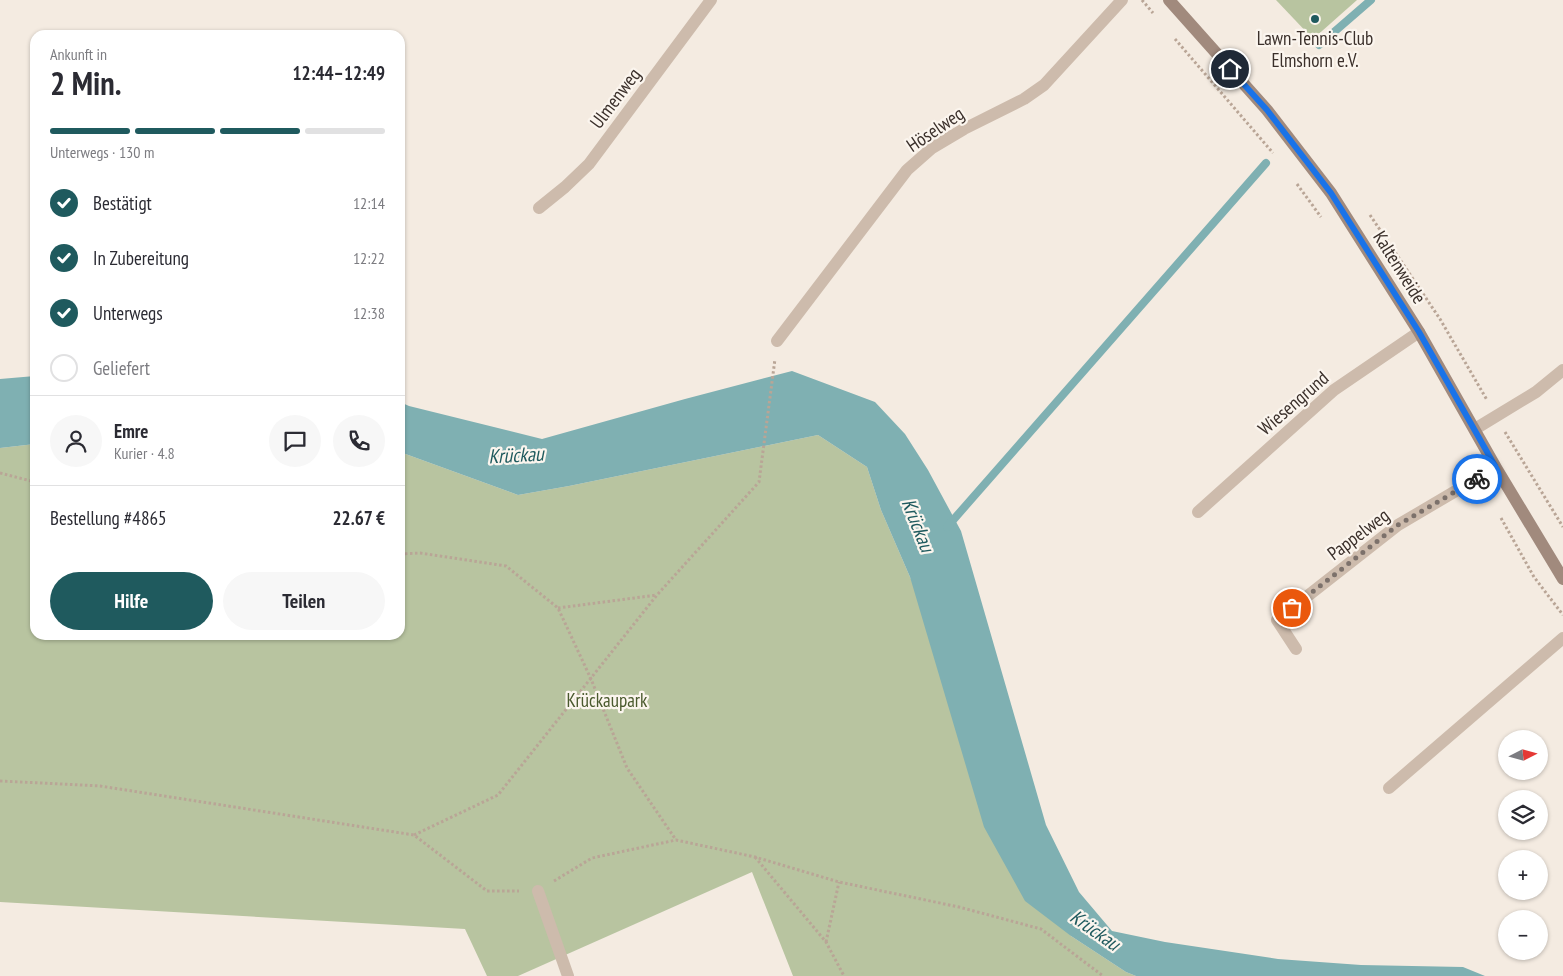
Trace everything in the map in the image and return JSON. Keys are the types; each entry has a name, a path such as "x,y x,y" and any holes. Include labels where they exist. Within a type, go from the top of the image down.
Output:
{"main road":[{"name":"Kaltenweide","path":"1169,0 1267,110 1331,193 1419,332 1495,466 1563,579"}],"street":[{"name":"Ulmenweg","path":"539,208 589,164 711,0"},
{"name":"Höselweg","path":"777,341 907,170 932,148 964,128 1024,99 1044,85 1122,0"},
{"name":"Wiesengrund","path":"1198,512 1334,390 1419,332"},
{"path":"1475,429 1536,392 1563,370"},
{"name":"Pappelweg","path":"1296,648 1277,620 1398,525 1495,466"},
{"path":"1389,788 1563,638"},
{"path":"538,891 568,976"}],"path":[{"path":"1142,0 1154,14"},
{"path":"1172,36 1274,154"},
{"path":"1292,176 1324,222"},
{"path":"414,835 498,795 658,595 759,482 777,341"},
{"path":"0,473 30,481"},
{"path":"1497,511 1534,577 1563,615"},
{"path":"405,554 420,553 506,566 558,608 591,679 627,768 676,840"},
{"path":"558,608 658,595"},
{"path":"0,781 100,786 414,835 487,892 538,891 592,858 676,840 755,857 838,882 958,907 1041,929 1103,976"},
{"path":"755,857 826,942 844,976"},
{"path":"826,942 838,882"}],"green space":[{"name":"Lawn-Tennis-Club Elmshorn e.V.","path":"1276,0 1357,0 1313,39"},
{"name":"Krückaupark","path":"818,435 867,467 881,510 910,577 1071,936 1126,972 1136,976 793,976 752,872 518,976 487,976 465,929 0,902 0,448 30,445 30,640 405,640 405,454 518,495"}],"water":[{"name":"Krückau","path":"792,371 875,402 905,434 928,470 961,531 1046,825 1079,892 1112,931 1165,942 1278,959 1361,965 1463,967 1485,976 1136,976 1126,972 1071,936 1025,901 984,827 910,577 881,510 867,467 818,435 518,495 405,454 405,404 542,439"},
{"path":"30,376 30,445 0,448 0,379"}],"waterway":[{"path":"1319,45 1371,0"},
{"path":"947,527 1266,163"}],"way so far":[{"path":"1292,608 1398,525 1477,479"}],"place":[{"name":"Lawn-Tennis-Club Elmshorn e.V.","path":"1315,19"}],"route":[{"path":"1230,69 1267,110 1331,193 1419,332 1495,466 1477,479"}]}
